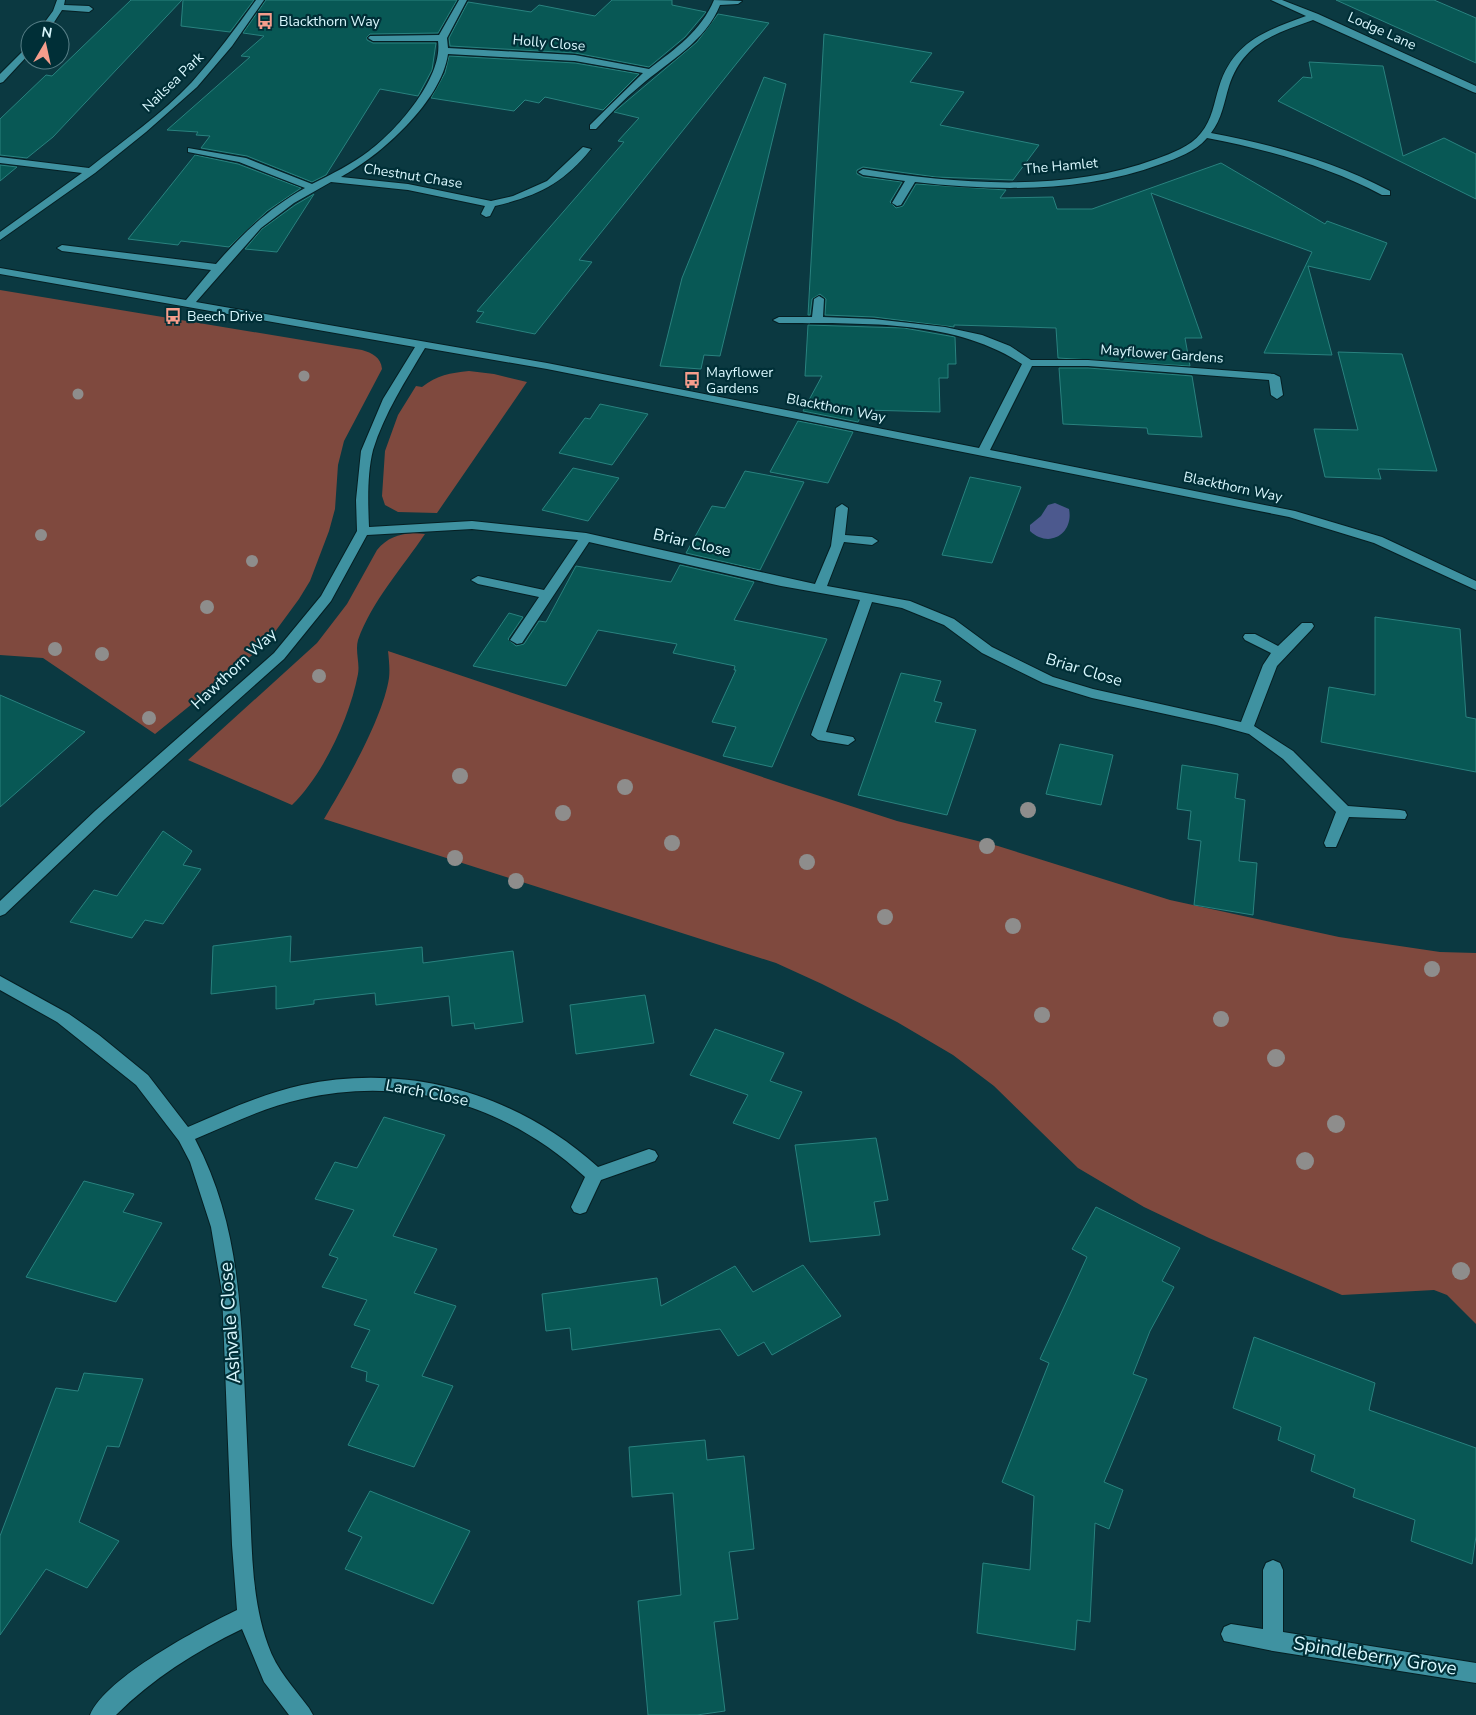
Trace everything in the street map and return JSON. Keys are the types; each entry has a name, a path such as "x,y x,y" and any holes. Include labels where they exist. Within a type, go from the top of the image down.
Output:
{"street":[{"name":"Nailsea Park","path":"0,237 144,130 194,86 229,44 260,0"},
{"path":"188,304 266,218 284,204 365,159 396,133 434,81 443,63 445,51 442,38 463,0"},
{"name":"Lodge Lane","path":"1275,0 1315,16 1476,90"},
{"path":"593,127 634,85 687,43 700,29 718,2 738,2"},
{"path":"50,20 60,3 89,9"},
{"name":"The Hamlet","path":"863,172 911,180 996,184 1097,178 1137,169 1165,159 1197,142 1205,135 1217,113 1228,74 1241,51 1270,34 1315,16"},
{"path":"373,38 442,38"},
{"name":"Holly Close","path":"445,51 575,58 650,72"},
{"path":"0,80 20,58"},
{"path":"1205,135 1262,145 1304,156 1336,167 1386,193"},
{"name":"Chestnut Chase","path":"330,179 408,187 489,209 551,183 586,149"},
{"path":"192,150 242,160 313,188"},
{"path":"0,160 91,171"},
{"path":"897,203 911,180"},
{"path":"62,248 220,268"},
{"name":"Blackthorn Way","path":"0,271 423,343 1291,514 1378,540 1476,586"},
{"path":"817,320 819,300"},
{"path":"779,320 817,320 904,326 954,332 1005,347 1028,363 983,452"},
{"path":"363,531 362,500 367,451 389,399 423,343"},
{"name":"Mayflower Gardens","path":"1028,363 1088,363 1274,377 1277,395"},
{"path":"819,589 838,538 842,508"},
{"name":"Briar Close","path":"363,531 472,525 586,537 819,589 868,596 905,604 941,618 962,630 988,650 1048,680 1092,694 1246,728 1264,736 1288,755 1344,811"},
{"name":"Hawthorn Way","path":"0,910 135,783 279,656 326,598 363,531"},
{"path":"517,640 586,537"},
{"path":"838,538 872,541"},
{"path":"478,580 547,595"},
{"path":"848,740 818,735 868,596"},
{"path":"1246,728 1270,665 1279,652 1307,626"},
{"path":"1250,637 1279,652"},
{"path":"1331,843 1344,811 1400,815"},
{"name":"Ashvale Close","path":"0,982 63,1018 121,1061 142,1080 185,1136 198,1161 220,1227 232,1292 242,1545 248,1616 259,1650 271,1675 302,1715"},
{"name":"Larch Close","path":"185,1136 258,1106 306,1091 343,1085 397,1085 449,1094 502,1112 563,1146 595,1175"},
{"path":"580,1207 595,1175 649,1156"},
{"name":"Spindleberry Grove","path":"1273,1570 1273,1640"},
{"path":"101,1715 134,1684 161,1664 214,1631 248,1616"},
{"name":"Spindleberry Grove","path":"1231,1634 1476,1673"}],"shaded area":[{"path":"0,290 362,350 375,356 380,361 382,369 344,441 338,465 335,509 329,531 310,581 266,644 155,734 43,658 0,655"},
{"path":"469,371 494,374 527,382 437,513 398,512 385,505 382,496 385,451 398,415 416,386 422,387 444,375"},
{"path":"413,533 425,534 379,598 358,640 358,674 349,708 334,744 314,778 292,805 188,760 317,643 347,604 377,550 393,537"},
{"path":"388,651 897,821 998,846 1170,900 1339,937 1440,952 1476,953 1476,1324 1447,1295 1434,1290 1342,1295 1209,1238 1144,1207 1078,1168 994,1086 953,1055 897,1022 776,963 324,819 362,750 379,712 389,678"}],"water":[{"path":"1055,503 1069,509 1070,518 1068,526 1064,532 1052,539 1037,536 1030,531 1030,525 1041,516 1048,505"}],"building":[{"path":"131,0 182,0 53,137 27,158 0,155 0,119 46,75 52,76 58,70 70,70 70,59"},
{"path":"183,0 254,0 230,32 181,26"},
{"path":"266,0 457,0 438,33 370,34 367,37 367,40 373,43 436,43 432,70 418,96 380,89 326,175 312,182 247,156 201,148 210,136 196,135 198,132 167,130 250,57 241,56 264,36 243,33"},
{"path":"612,0 672,0 672,5 706,12 685,37 649,67 575,53 450,46 449,38 468,2 531,12 539,5 595,16"},
{"path":"1336,0 1434,0 1476,18 1476,63"},
{"path":"718,14 769,23 579,260 592,262 535,334 476,322 484,312 477,311 624,142 618,141 639,118 614,112 697,42"},
{"path":"824,34 932,53 910,82 964,92 940,125 1039,145 1013,180 936,177 863,167 857,170 857,174 863,177 902,182 890,202 896,208 903,206 916,184 1006,190 1000,198 1053,197 1057,209 1092,209 1221,163 1325,224 1327,221 1387,243 1370,280 1308,266 1332,355 1264,353 1312,252 1151,193 1202,338 1185,338 1190,366 1058,358 1056,328 954,325 954,327 874,317 825,315 826,299 820,294 812,299 810,315 808,315"},
{"path":"449,56 575,63 639,74 603,110 545,97 539,103 525,100 514,111 431,98 445,73"},
{"path":"1309,62 1383,66 1403,156 1444,138 1476,154 1476,199 1278,101 1303,77 1312,78"},
{"path":"764,77 786,84 720,356 704,355 701,369 660,366 682,278"},
{"path":"195,155 238,164 301,188 267,211 229,247 181,241 178,245 128,239"},
{"path":"0,165 17,167 0,181"},
{"path":"314,194 277,252 245,249 262,229"},
{"path":"808,325 904,328 955,337 956,364 948,364 948,378 939,378 940,412 864,410 858,422 803,411 822,376 805,376"},
{"path":"1338,352 1402,354 1437,471 1378,469 1381,479 1325,477 1314,429 1358,430"},
{"path":"1059,368 1088,368 1192,376 1202,437 1148,434 1147,428 1063,424"},
{"path":"600,404 648,414 612,465 559,453 585,418 590,419"},
{"path":"798,421 853,432 828,483 770,472"},
{"path":"573,468 619,478 588,521 542,510"},
{"path":"745,471 804,482 760,570 686,553 712,506 725,508"},
{"path":"970,477 1021,487 992,563 942,555"},
{"path":"680,565 754,582 734,620 827,639 772,767 723,756 736,727 712,722 736,670 734,670 735,666 673,653 677,644 598,630 566,686 473,666 509,613 523,617 508,639 516,646 524,644 539,621 546,622 576,566 671,582"},
{"path":"1375,617 1460,629 1466,717 1476,719 1476,772 1321,742 1329,687 1375,695"},
{"path":"901,673 941,681 934,701 942,703 935,722 976,730 947,815 858,795"},
{"path":"0,695 85,732 0,807"},
{"path":"1060,744 1113,755 1101,805 1046,794"},
{"path":"1182,765 1238,774 1235,798 1245,800 1239,861 1257,863 1253,915 1194,905 1201,841 1188,839 1191,811 1177,809"},
{"path":"163,831 192,851 183,865 201,869 163,924 145,920 132,938 70,922 94,890 117,896"},
{"path":"291,936 290,962 422,947 423,963 513,951 523,1022 475,1029 474,1023 452,1026 449,996 376,1005 375,993 314,1000 314,1004 276,1009 276,986 211,994 213,946"},
{"path":"645,995 654,1043 576,1054 570,1005"},
{"path":"715,1029 784,1053 770,1081 802,1092 779,1139 733,1123 748,1095 690,1075"},
{"path":"384,1117 445,1135 393,1236 437,1249 414,1293 456,1306 422,1376 453,1386 414,1467 348,1445 379,1385 366,1381 367,1372 351,1367 370,1330 354,1325 367,1300 322,1287 338,1258 329,1255 354,1210 315,1199 335,1162 357,1168"},
{"path":"876,1138 888,1200 874,1202 880,1235 810,1242 795,1145"},
{"path":"84,1181 134,1194 123,1212 162,1223 116,1302 26,1277"},
{"path":"1096,1207 1180,1248 1162,1281 1174,1287 1150,1331 1133,1374 1147,1379 1104,1482 1123,1490 1109,1529 1095,1523 1090,1622 1077,1620 1075,1650 977,1633 983,1563 1030,1570 1034,1496 1002,1482 1049,1363 1040,1359 1087,1257 1072,1249"},
{"path":"803,1265 841,1316 772,1355 764,1342 738,1356 720,1329 572,1350 570,1328 546,1331 542,1294 657,1278 661,1306 735,1266 753,1292"},
{"path":"1254,1337 1375,1383 1369,1410 1476,1448 1476,1536 1472,1564 1411,1541 1415,1520 1353,1497 1355,1489 1311,1471 1315,1455 1278,1440 1281,1427 1233,1408"},
{"path":"84,1373 143,1379 119,1447 107,1446 79,1522 119,1541 87,1588 46,1569 0,1635 0,1536 56,1388 78,1391"},
{"path":"705,1440 707,1460 744,1456 754,1549 729,1552 738,1619 714,1622 725,1711 697,1715 648,1715 638,1601 681,1595 673,1493 632,1497 629,1447"},
{"path":"370,1491 470,1531 433,1604 345,1569 362,1537 348,1531"}],"place":[{"name":"Blackthorn Way","path":"265,21"},
{"name":"Beech Drive","path":"173,316"},
{"name":"Mayflower Gardens","path":"692,380"}]}
